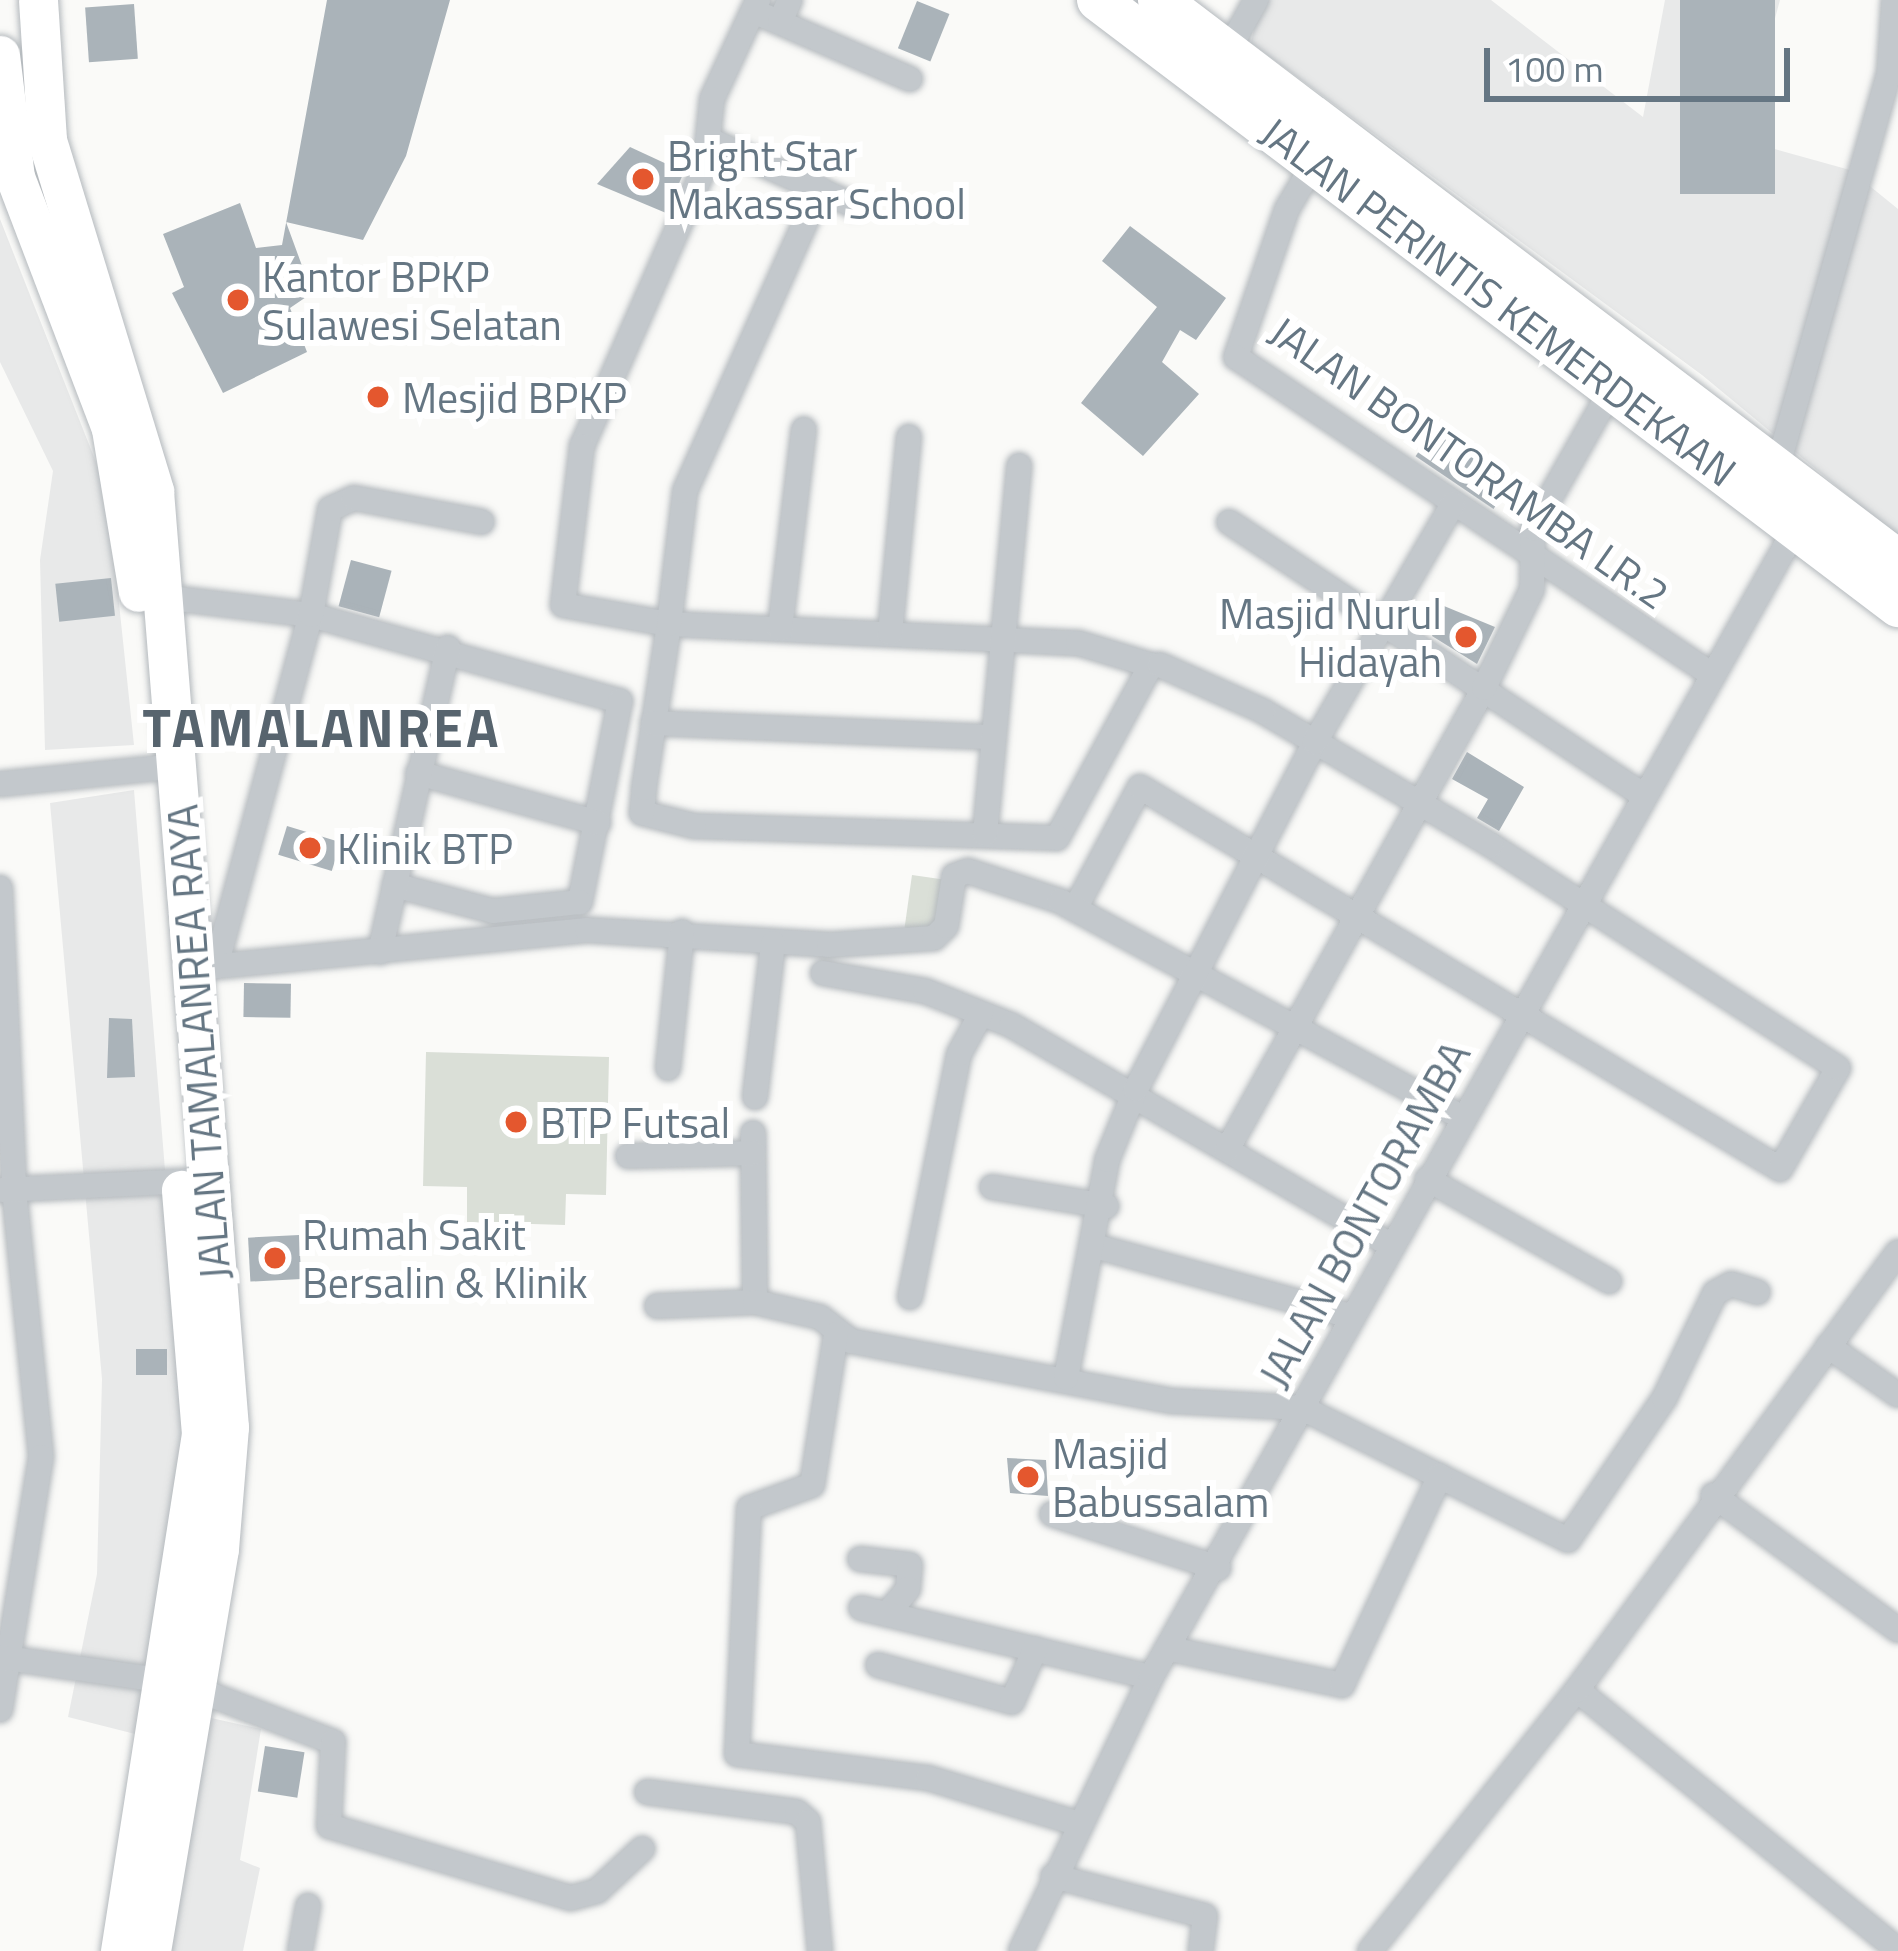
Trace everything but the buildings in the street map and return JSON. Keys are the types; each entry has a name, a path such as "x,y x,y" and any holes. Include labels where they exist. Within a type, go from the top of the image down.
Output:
{"highway":[{"name":"JALAN PERINTIS KEMERDEKAAN","path":"1098,0 1316,160 1778,469 1898,561"},
{"name":"JALAN PERINTIS KEMERDEKAAN","path":"1159,0 1230,47 1571,333 1614,385 1898,606"}],"main road":[{"name":"JALAN TAMALANREA RAYA","path":"38,0 47,140 163,597 165,768 203,967 194,1181"},
{"name":"JALAN TAMALANREA RAYA","path":"0,56 15,177 140,495 165,768 194,1181 201,1434 182,1684 135,1949"}],"street":[{"path":"1230,47 1256,0"},
{"path":"1778,469 1889,74 1894,0"},
{"path":"820,189 688,480 669,624 641,808 648,819 985,834 1041,841 1065,833 1150,665 1078,643 669,624 566,609 565,542 582,446 714,142 712,99 756,5 785,11 910,80"},
{"path":"714,142 855,206"},
{"name":"JALAN BONTORAMBA LR.2","path":"1316,160 1287,209 1236,357 1708,672"},
{"path":"1227,1150 1484,688 1532,589 1533,528 1614,385"},
{"path":"780,629 804,430"},
{"path":"890,633 909,437"},
{"path":"985,834 1019,466"},
{"path":"482,522 336,501 311,615 203,967 587,930 682,932 773,943 934,938 946,926 954,876 968,871 1076,909 1461,1117"},
{"path":"1066,1378 1106,1206 1107,1160 1136,1089 1315,742 1388,625 1453,504"},
{"path":"1229,522 1645,796"},
{"name":"JALAN BONTORAMBA","path":"1021,1951 1076,1823 1151,1677 1217,1568 1350,1316 1645,796 1708,672 1797,526"},
{"path":"163,597 311,615 448,648 620,701 580,902 493,910 394,885"},
{"path":"380,952 448,648"},
{"path":"1076,909 1140,787 1517,1017 1780,1169 1838,1068 1582,904 1315,742 1160,665"},
{"path":"653,723 994,737"},
{"path":"0,784 165,768"},
{"path":"418,773 598,824"},
{"path":"0,888 7,1190 41,1457 4,1658 0,1710"},
{"path":"668,1068 682,932"},
{"path":"754,1097 773,943"},
{"path":"823,973 925,991 981,1014 1136,1089 1227,1150 1390,1244"},
{"path":"910,1297 959,1054 981,1014"},
{"path":"628,1156 753,1143 755,1302"},
{"path":"1427,1179 1609,1281"},
{"path":"7,1190 194,1181"},
{"path":"992,1187 1106,1206"},
{"path":"1098,1247 1350,1316"},
{"path":"1370,1951 1577,1690 1713,1495 1898,1252"},
{"path":"657,1306 755,1302 820,1317 836,1334 1233,1409 1302,1408 1571,1539 1664,1399 1715,1293 1729,1285 1758,1292"},
{"path":"836,1334 812,1485 749,1508 737,1754 928,1778 1076,1823"},
{"path":"1828,1346 1898,1395"},
{"path":"1170,1648 1342,1684 1440,1476"},
{"path":"1713,1495 1898,1630"},
{"path":"1052,1514 1217,1568"},
{"path":"860,1559 910,1565 908,1589 887,1614"},
{"path":"861,1608 1151,1677"},
{"path":"878,1665 1012,1702 1035,1649"},
{"path":"4,1658 182,1684 333,1742 328,1826 571,1898 592,1894 642,1849"},
{"path":"1577,1690 1898,1950"},
{"path":"647,1792 797,1812 808,1822 820,1951"},
{"path":"1053,1876 1205,1916 1202,1951"},
{"path":"300,1951 308,1906"}],"shaded area":[{"path":"1260,0 1491,0 1643,117 1665,0 1780,0 1742,140 1850,170 1898,209 1898,537 1702,375 1251,43"},
{"path":"0,219 107,490 134,745 45,750 40,560 53,471 0,362"},
{"path":"134,790 185,1415 143,1736 68,1717 97,1574 102,1379 50,803"},
{"path":"912,875 942,879 934,932 905,927"},
{"name":"BTP Futsal","path":"426,1052 609,1057 606,1195 566,1194 565,1225 467,1222 467,1187 423,1186"},
{"path":"202,1716 261,1729 240,1860 260,1868 243,1951 163,1951"}],"place":[{"name":"Bright Star Makassar School","path":"643,179"},
{"name":"Kantor BPKP Sulawesi Selatan","path":"238,300"},
{"name":"Mesjid BPKP","path":"378,397"},
{"name":"Masjid Nurul Hidayah","path":"1466,637"},
{"name":"Klinik BTP","path":"310,848"},
{"name":"BTP Futsal","path":"516,1122"},
{"name":"Rumah Sakit Bersalin & Klinik","path":"275,1258"},
{"name":"Masjid Babussalam","path":"1028,1477"}],"district":[{"name":"TAMALANREA","path":"322,727"}]}
